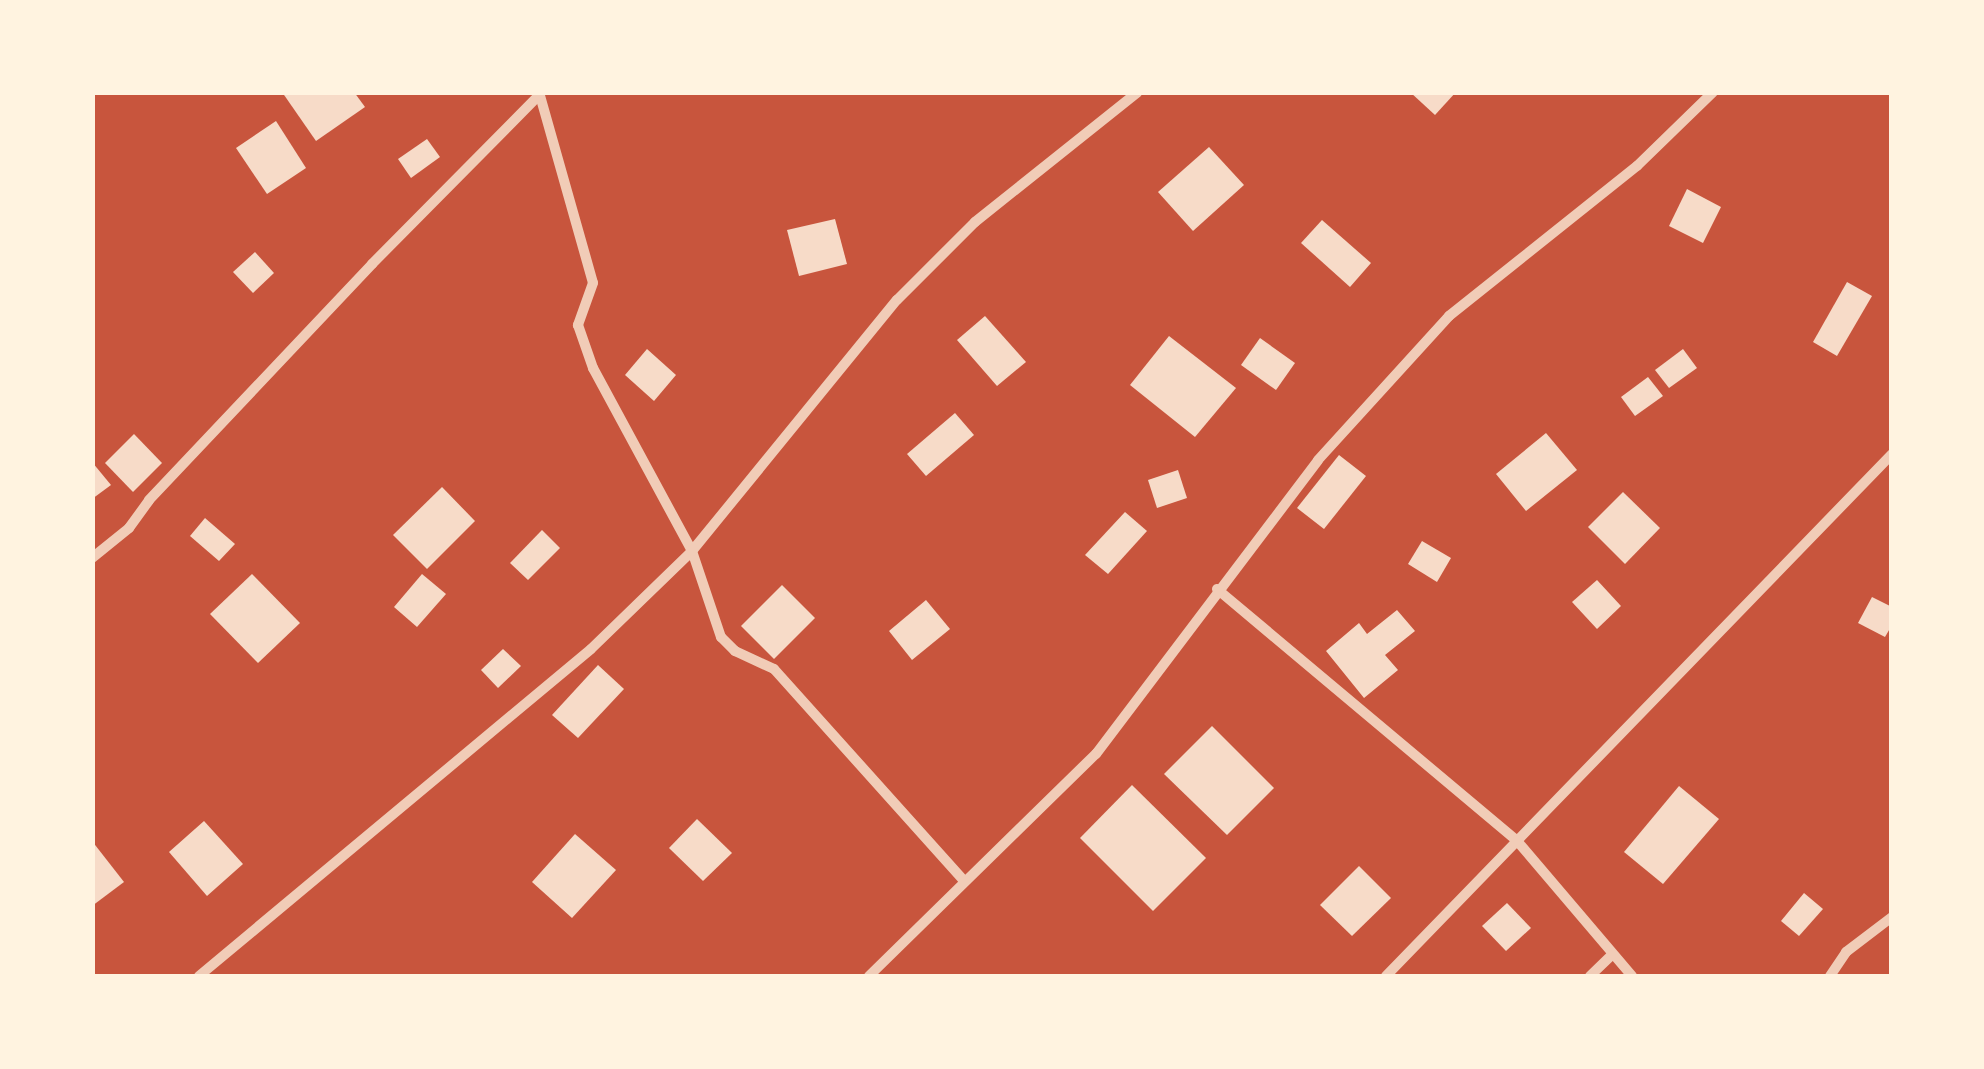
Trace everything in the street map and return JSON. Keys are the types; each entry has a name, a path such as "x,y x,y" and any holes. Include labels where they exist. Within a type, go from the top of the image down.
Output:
{"street":[{"path":"199,976 591,649 692,551 897,300 975,222 1138,92"},
{"path":"869,976 1096,754 1217,588 1318,460 1449,316 1637,166 1713,92"},
{"path":"92,558 129,528 149,500 539,94 593,283 578,325 593,368 692,551 721,637 735,651 774,670 964,881"},
{"path":"1386,976 1892,454"},
{"path":"1217,588 1518,842 1611,956 1632,976"},
{"path":"1830,976 1846,952 1892,917"},
{"path":"1590,976 1611,956"}],"building":[{"path":"282,92 354,92 365,107 316,141"},
{"path":"1410,92 1456,92 1435,115"},
{"path":"276,121 306,168 267,194 236,148"},
{"path":"427,139 440,157 411,178 398,159"},
{"path":"1209,147 1244,185 1193,231 1158,192"},
{"path":"1687,189 1721,207 1703,243 1669,226"},
{"path":"835,219 847,264 799,276 787,230"},
{"path":"1322,220 1371,263 1350,287 1301,243"},
{"path":"255,252 274,273 253,293 233,272"},
{"path":"1847,282 1872,296 1837,356 1813,342"},
{"path":"985,316 1026,362 997,386 957,340"},
{"path":"1169,336 1236,388 1195,437 1130,385"},
{"path":"1260,338 1295,363 1276,390 1241,365"},
{"path":"647,349 676,375 654,401 625,375"},
{"path":"1683,349 1697,368 1669,388 1655,370"},
{"path":"1648,377 1663,396 1635,416 1621,397"},
{"path":"955,413 974,435 926,476 907,454"},
{"path":"1546,433 1577,470 1526,511 1496,474"},
{"path":"134,434 162,463 133,492 105,463"},
{"path":"1339,455 1366,476 1324,529 1297,508"},
{"path":"92,462 111,485 92,499"},
{"path":"1178,470 1187,498 1157,508 1148,480"},
{"path":"442,487 475,521 427,569 393,535"},
{"path":"1623,492 1660,528 1625,564 1588,527"},
{"path":"1125,512 1147,531 1108,574 1085,555"},
{"path":"205,518 235,544 219,561 190,536"},
{"path":"542,530 560,548 528,580 510,563"},
{"path":"1422,541 1451,558 1437,582 1408,564"},
{"path":"252,574 300,623 258,663 210,614"},
{"path":"422,574 446,594 417,627 394,607"},
{"path":"1597,580 1621,606 1597,629 1572,602"},
{"path":"782,585 815,618 774,659 741,626"},
{"path":"1872,597 1892,607 1892,625 1885,637 1858,623"},
{"path":"926,600 950,629 912,660 889,631"},
{"path":"1397,610 1415,631 1385,655 1398,670 1364,698 1326,651 1359,623 1367,634"},
{"path":"503,649 521,666 498,688 481,670"},
{"path":"598,665 624,689 578,738 552,715"},
{"path":"1212,726 1274,788 1227,835 1164,774"},
{"path":"1132,785 1206,858 1153,911 1080,838"},
{"path":"1679,786 1719,819 1663,884 1624,852"},
{"path":"697,819 732,853 703,881 669,848"},
{"path":"204,821 243,864 207,896 169,852"},
{"path":"575,834 616,870 572,918 532,882"},
{"path":"92,841 124,882 92,906"},
{"path":"1359,866 1391,898 1352,936 1320,905"},
{"path":"1804,893 1823,909 1799,936 1781,921"},
{"path":"1507,903 1531,928 1506,951 1482,926"}]}
